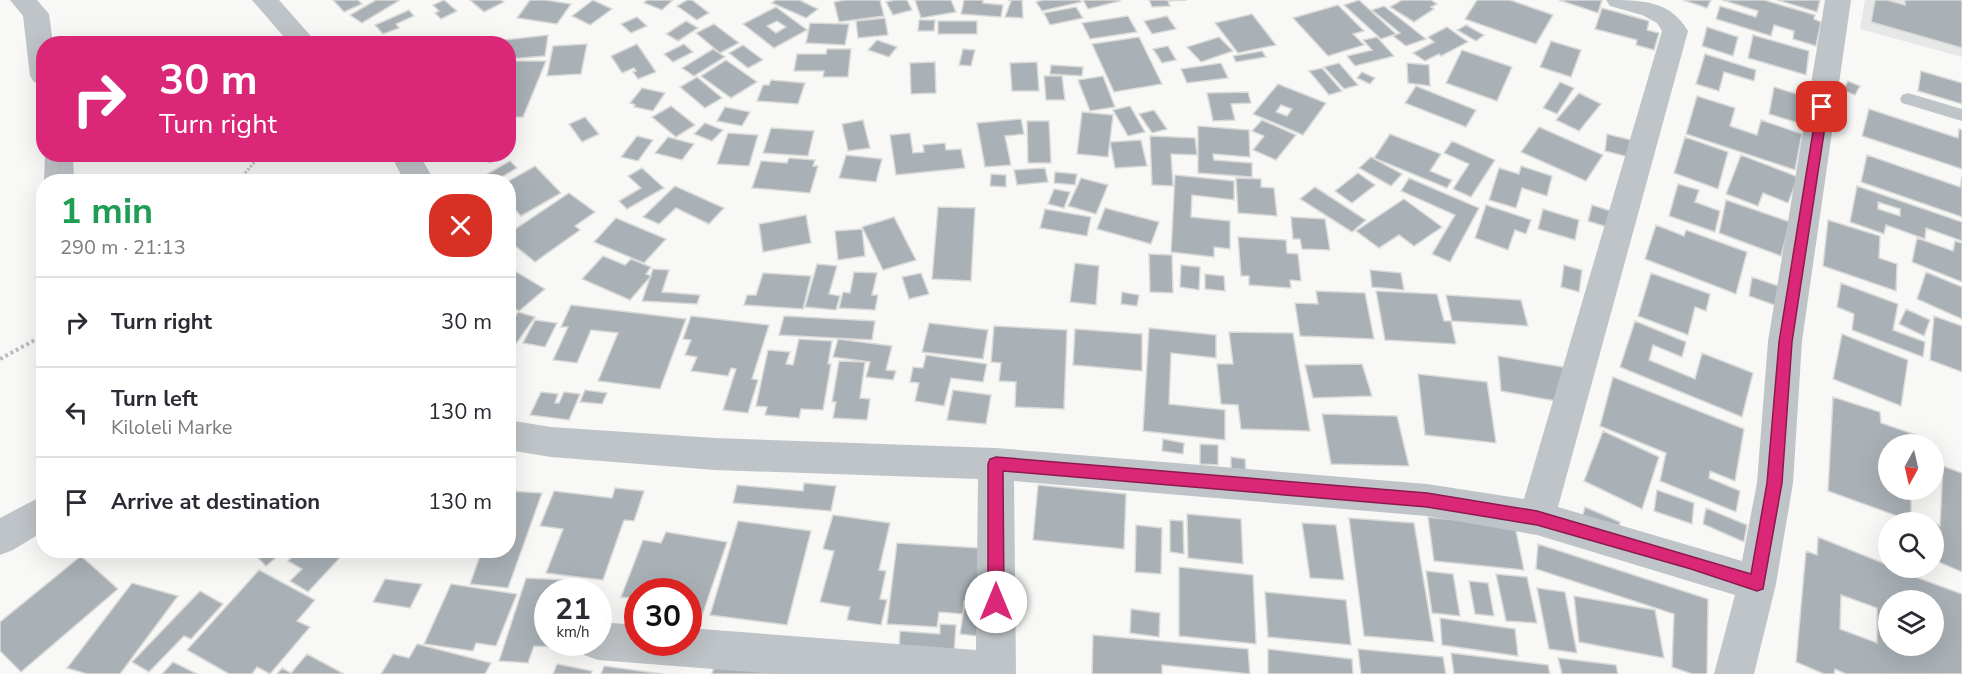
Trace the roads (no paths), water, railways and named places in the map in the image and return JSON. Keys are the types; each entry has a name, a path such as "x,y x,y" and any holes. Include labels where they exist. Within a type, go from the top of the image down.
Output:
{"street":[{"path":"22,0 36,14 39,36"},
{"path":"265,0 298,36"},
{"path":"1537,518 1675,31 1673,24 1663,15 1618,0"},
{"path":"1734,674 1757,584 1775,483 1785,342 1838,0"},
{"path":"516,436 551,442 715,454 996,464 1427,500 1537,518 1691,562 1757,584"},
{"path":"612,642 996,672 996,464"},
{"path":"0,538 36,516"}],"lane":[{"path":"1908,99 1962,116"}]}
